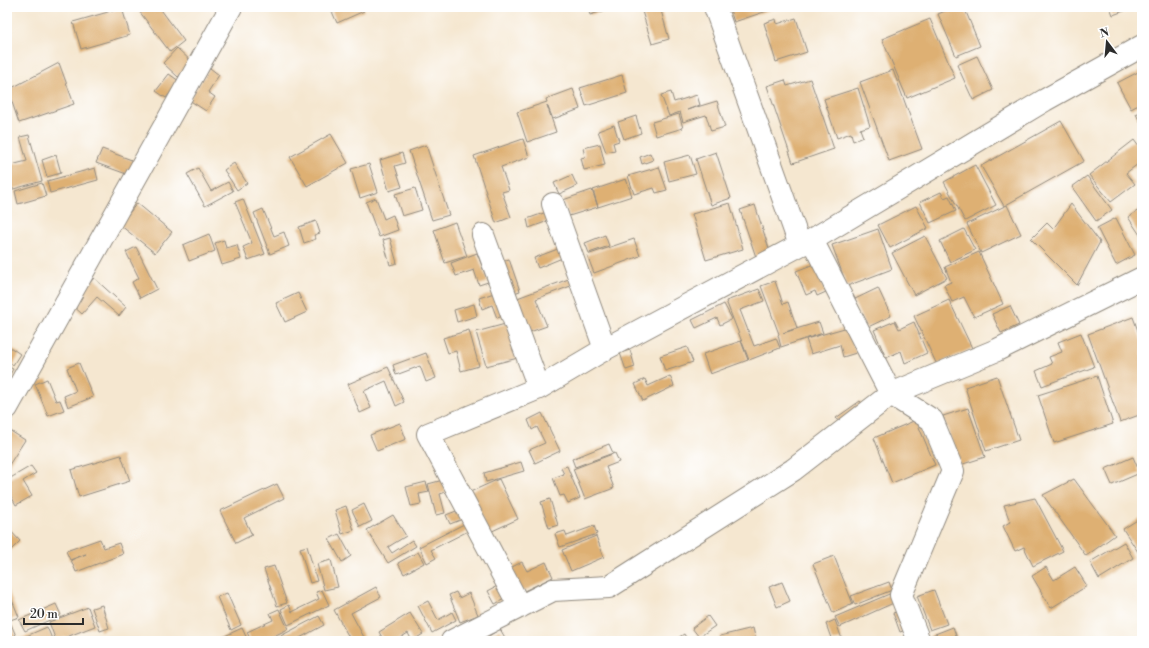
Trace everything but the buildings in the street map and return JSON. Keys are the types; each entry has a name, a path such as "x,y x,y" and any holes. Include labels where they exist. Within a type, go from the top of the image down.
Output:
{"street":[{"path":"7,408 231,7"},
{"path":"715,7 806,242 890,394 932,420 952,471 901,595 919,641"},
{"path":"520,607 428,434 539,388 605,349 806,242 1045,100 1142,46"},
{"path":"553,204 605,349"},
{"path":"483,235 539,388"},
{"path":"452,641 553,590 609,587 793,470 890,394 997,350 1142,278"}]}
